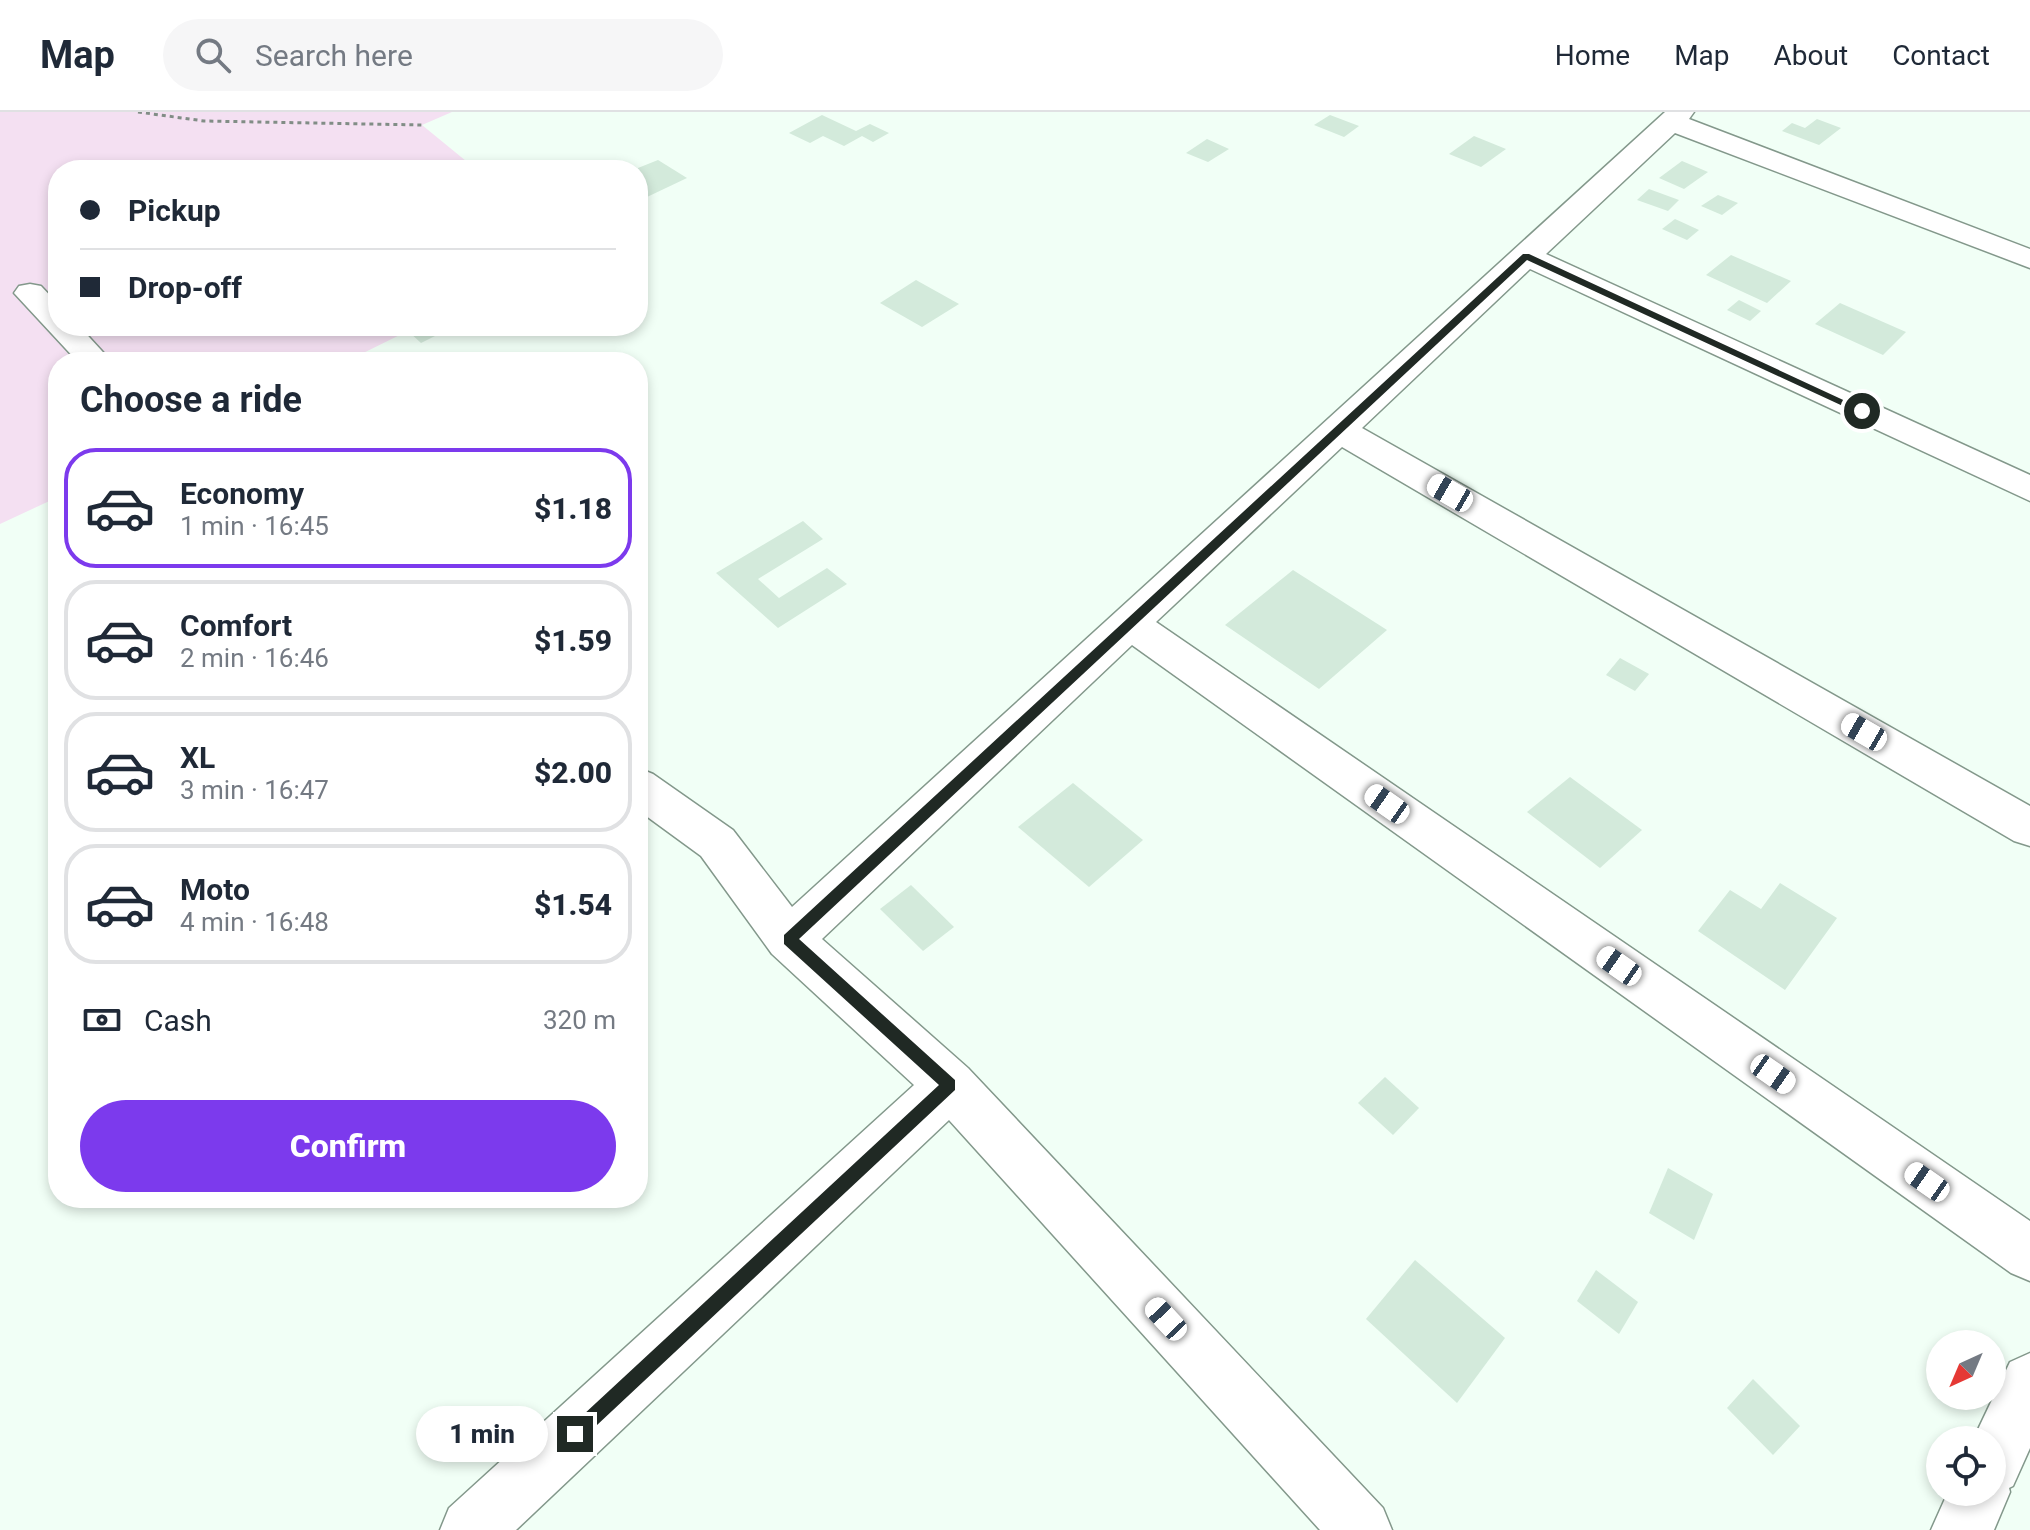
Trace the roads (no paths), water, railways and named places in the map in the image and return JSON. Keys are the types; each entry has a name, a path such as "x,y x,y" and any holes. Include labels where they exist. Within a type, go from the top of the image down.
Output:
{"street":[{"path":"789,939 1676,117 2030,259"},
{"path":"1526,256 2030,489"},
{"path":"30,293 48,312"},
{"path":"71,336 87,352"},
{"path":"1339,430 2030,828"},
{"path":"1130,624 2030,1254"},
{"path":"648,793 717,843 789,939 950,1085 1361,1530"},
{"path":"480,1527 950,1085"},
{"path":"2006,1434 2030,1382"},
{"path":"1962,1530 1973,1506"}]}
